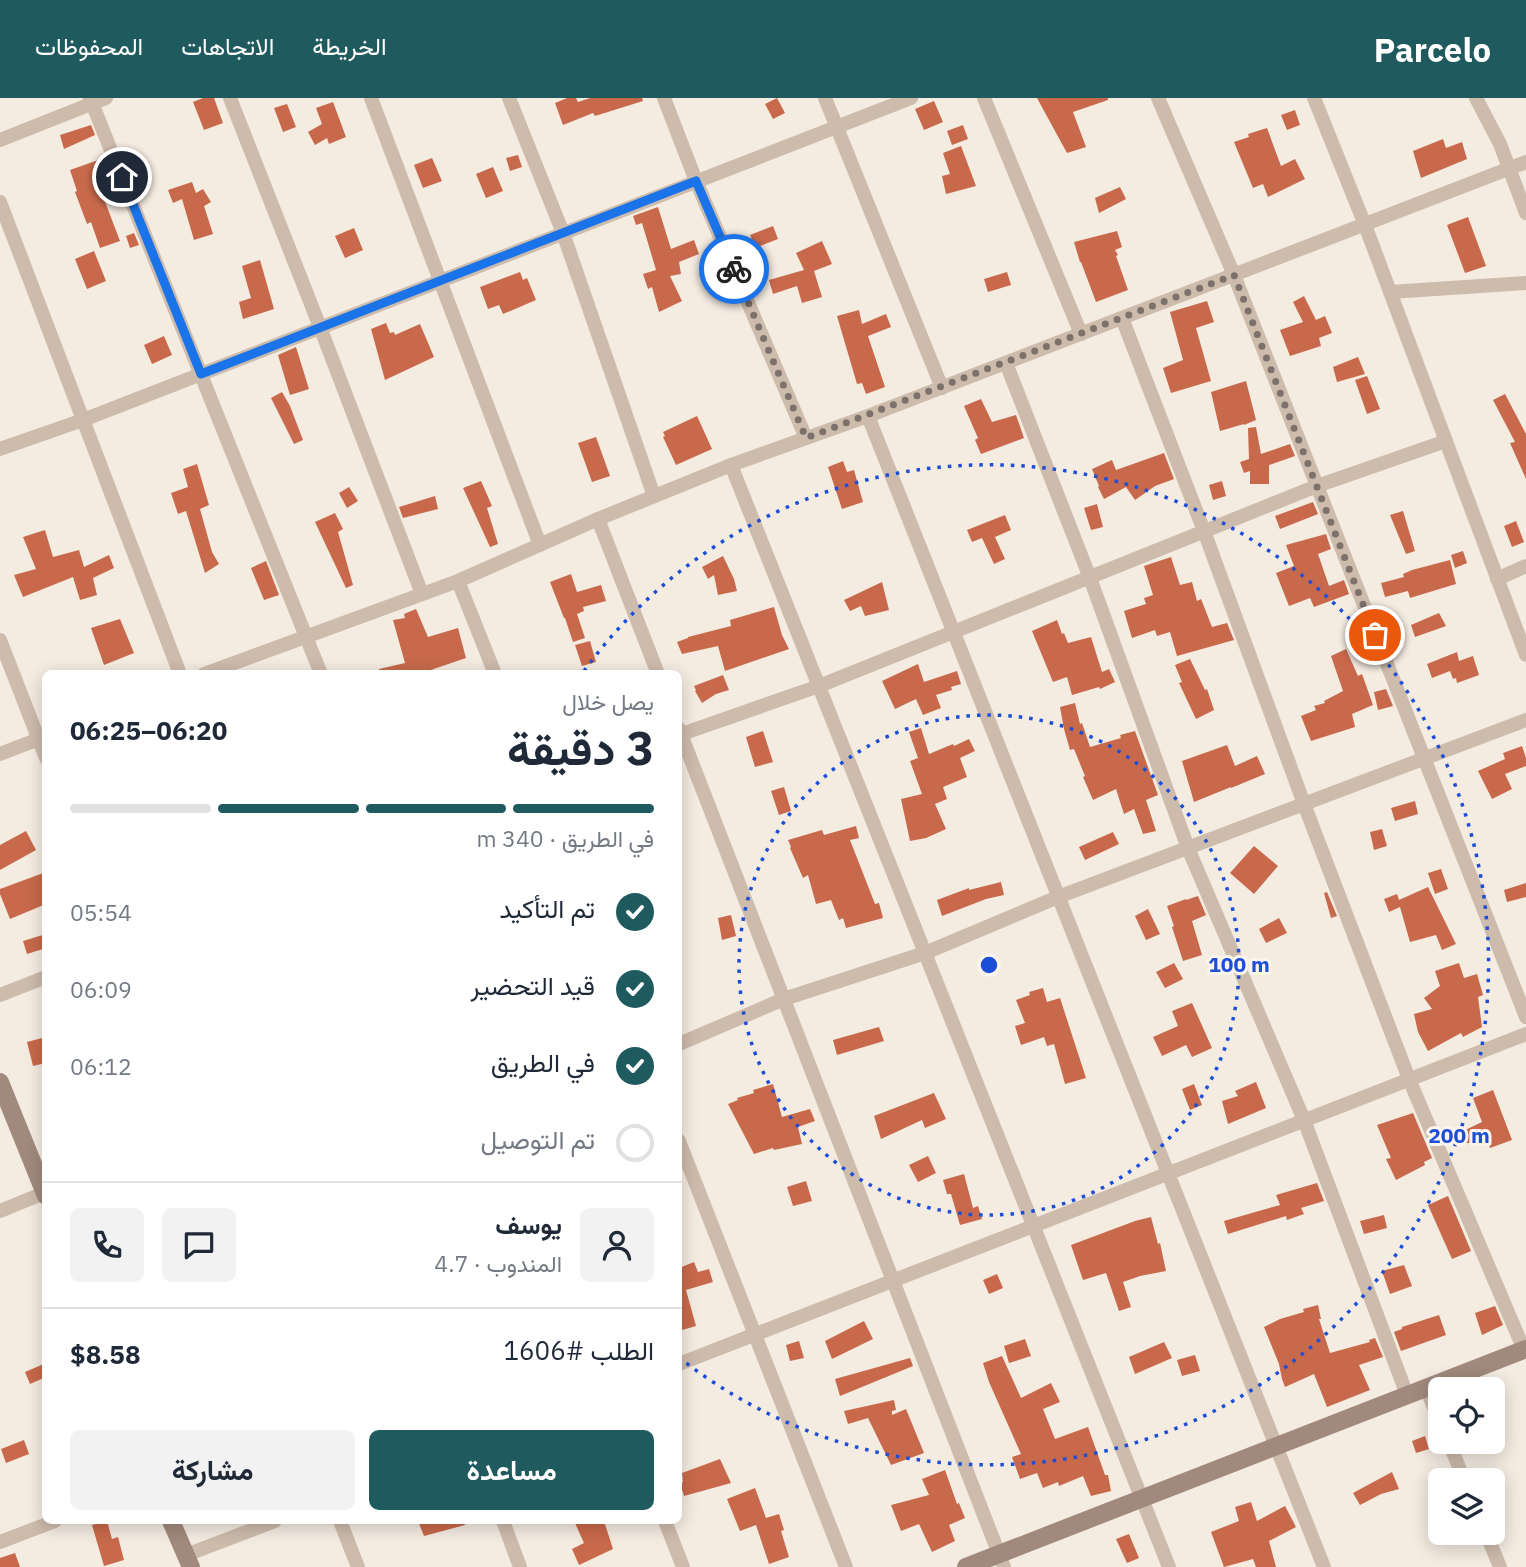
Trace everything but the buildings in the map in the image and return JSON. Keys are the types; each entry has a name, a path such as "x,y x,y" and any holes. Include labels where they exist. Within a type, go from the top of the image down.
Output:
{"street":[{"path":"230,98 422,594"},
{"path":"371,98 540,545"},
{"path":"509,98 563,233 654,496"},
{"path":"664,98 696,181 806,438"},
{"path":"825,98 942,387"},
{"path":"0,449 83,420 911,98"},
{"path":"984,98 1081,334"},
{"path":"1158,98 1234,275 1526,1017"},
{"path":"1314,98 1365,225 1526,655"},
{"path":"1476,98 1500,144 1526,213"},
{"path":"0,140 96,100 201,374 319,670"},
{"path":"215,670 458,580 597,519 731,465 868,416 1526,162"},
{"path":"0,202 178,670"},
{"path":"1390,292 1526,283"},
{"path":"966,1567 1001,1561 1142,1499 1525,1350 1409,1079 1122,318"},
{"path":"1006,363 1090,578 1188,848 1304,1120 1408,1395"},
{"path":"868,416 1324,1567"},
{"path":"682,731 819,686 1317,486 1446,441"},
{"path":"731,465 1169,1567"},
{"path":"597,519 656,670"},
{"path":"1497,579 1526,566"},
{"path":"458,580 493,670"},
{"path":"0,640 42,738 0,754"},
{"path":"682,1043 784,999 925,953 1058,897 1526,720"},
{"path":"682,737 1001,1561"},
{"path":"0,995 42,979"},
{"path":"682,1363 1526,1034"},
{"path":"0,1082 42,1187"},
{"path":"682,1149 846,1567"},
{"path":"0,1211 42,1196"},
{"path":"1426,1388 1428,1393"},
{"path":"0,1542 47,1524"},
{"path":"172,1524 188,1561 268,1524"},
{"path":"341,1524 358,1567"},
{"path":"504,1524 520,1567"},
{"path":"666,1524 683,1567"},
{"path":"1491,1545 1500,1567"}],"way so far":[{"path":"734,269 806,438 1234,275 1375,635"}],"route":[{"path":"122,177 201,374 696,181 734,269"}]}
